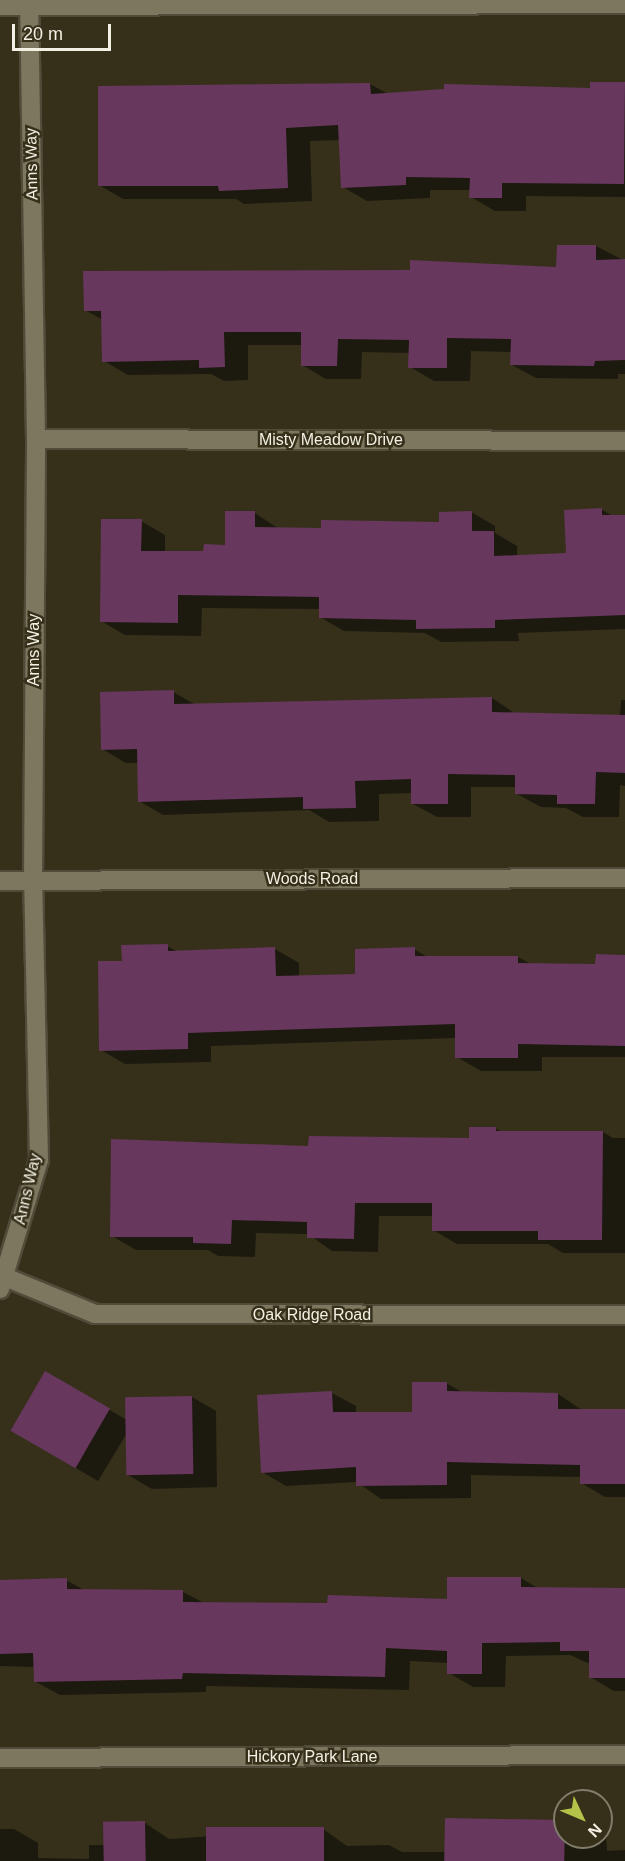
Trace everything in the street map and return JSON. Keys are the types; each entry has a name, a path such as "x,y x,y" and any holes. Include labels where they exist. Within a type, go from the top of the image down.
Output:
{"street":[{"path":"0,6 220,3 625,4"},
{"name":"Anns Way","path":"3,1283 39,1160 33,881 36,439 29,6"},
{"name":"Misty Meadow Drive","path":"36,439 625,441"},
{"name":"Woods Road","path":"0,881 625,878"},
{"name":"Oak Ridge Road","path":"3,1283 95,1314 625,1315"},
{"name":"Hickory Park Lane","path":"0,1758 625,1755"}],"building":[{"path":"590,82 625,82 624,184 502,183 502,198 469,198 470,178 406,177 406,185 341,188 338,125 286,128 288,188 219,191 218,186 98,186 98,86 370,83 371,94 444,89 444,84 590,88"},
{"path":"557,245 596,245 596,260 625,259 625,360 595,361 594,366 510,365 511,339 447,338 447,368 408,368 409,340 338,339 337,366 301,366 301,332 224,332 225,367 199,368 199,360 102,362 101,311 84,311 83,271 410,270 410,260 556,267"},
{"path":"602,508 602,515 625,515 625,615 495,620 495,628 416,629 416,620 319,618 319,597 178,595 178,623 100,622 101,519 142,519 141,551 203,551 204,544 225,545 225,511 255,511 255,527 321,528 321,520 439,522 439,512 472,511 472,531 494,531 494,556 566,553 564,510"},
{"path":"174,690 174,704 492,697 492,712 625,715 625,773 596,772 595,804 557,804 557,795 515,794 515,775 448,774 448,804 411,804 411,779 355,781 356,808 303,809 303,797 138,802 137,749 101,750 100,692"},
{"path":"168,944 168,951 275,947 276,976 355,974 355,949 415,947 415,956 518,956 518,963 595,964 596,954 625,955 625,1046 518,1044 518,1058 455,1058 455,1024 188,1033 188,1049 99,1051 98,961 122,961 121,945"},
{"path":"469,1127 496,1127 496,1131 603,1131 602,1240 538,1240 538,1231 432,1231 432,1203 355,1203 354,1239 307,1238 307,1222 232,1220 231,1244 193,1243 193,1237 110,1237 111,1139 308,1146 309,1136 469,1138"},
{"path":"45,1371 110,1408 75,1468 10,1431"},
{"path":"412,1382 447,1382 447,1391 558,1393 558,1409 625,1409 625,1484 580,1484 580,1465 447,1462 447,1485 356,1486 356,1467 261,1473 257,1395 332,1391 333,1412 412,1412"},
{"path":"192,1396 193,1474 126,1475 125,1397"},
{"path":"447,1577 521,1577 521,1587 625,1588 625,1678 589,1678 589,1651 560,1651 560,1642 482,1643 482,1674 447,1674 447,1651 386,1648 385,1677 183,1673 182,1679 34,1682 33,1653 0,1654 0,1580 67,1578 67,1589 183,1590 183,1602 327,1603 328,1595 447,1599"},
{"path":"445,1818 553,1820 553,1849 564,1849 564,1861 444,1861"},
{"path":"145,1821 146,1861 104,1861 103,1822"},
{"path":"206,1827 324,1827 324,1861 206,1861"}]}
